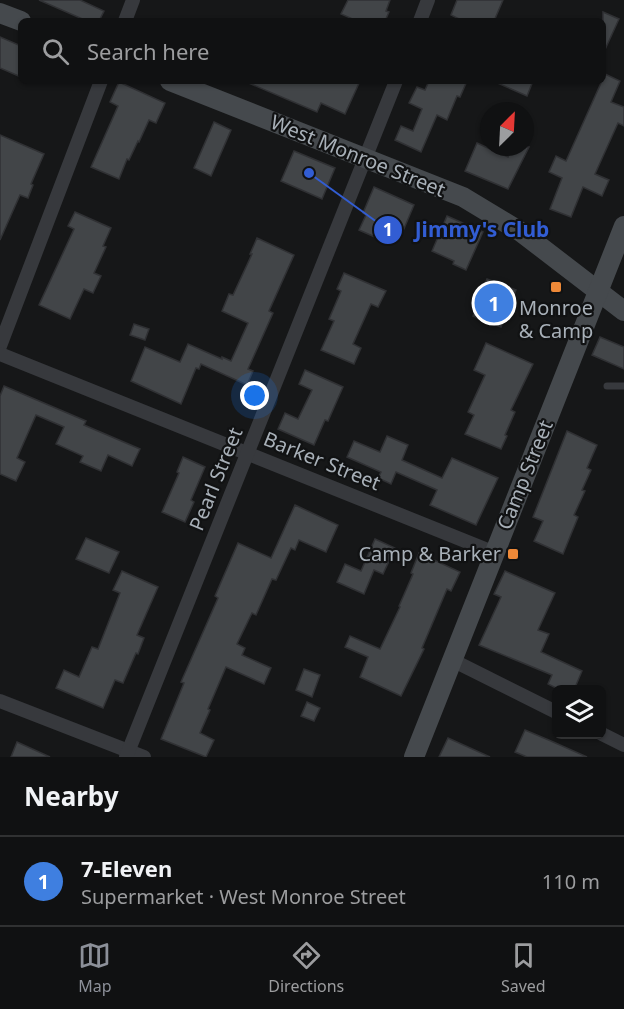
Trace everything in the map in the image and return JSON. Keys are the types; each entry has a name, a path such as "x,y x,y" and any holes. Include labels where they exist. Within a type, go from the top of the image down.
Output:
{"street":[{"path":"125,18 133,0"},
{"path":"421,18 428,0"},
{"path":"0,13 18,20"},
{"path":"0,346 100,84"},
{"name":"West Monroe Street","path":"178,84 463,197 521,232 624,311"},
{"name":"Pearl Street","path":"127,754 395,84"},
{"name":"Camp Street","path":"414,757 624,226"},
{"name":"Barker Street","path":"0,354 495,553"},
{"path":"452,660 552,710"},
{"path":"0,701 127,754 144,757"},
{"path":"606,736 624,745"}],"lane":[{"path":"607,386 624,386"}],"building":[{"path":"39,0 80,0 104,11 100,18 80,18"},
{"path":"348,0 390,0 386,18 350,18 341,14"},
{"path":"457,0 503,0 495,18 457,18 451,15"},
{"path":"603,12 619,19 606,47 606,18 603,18"},
{"path":"0,37 18,45 18,76 0,68"},
{"path":"606,74 620,81 611,102 624,107 624,126 618,123 595,174 609,180 602,196 583,187 571,217 550,209 562,178 549,172 556,156 566,161 601,84 606,84"},
{"path":"118,84 123,84 165,103 156,123 149,120 129,160 127,159 119,179 91,167 118,106 110,102"},
{"path":"251,84 359,84 345,114 321,103 317,112"},
{"path":"428,84 466,84 460,97 457,96 447,120 437,115 421,152 395,140 401,126 413,131 422,109 409,103 417,87 425,90"},
{"path":"500,84 532,84 527,96"},
{"path":"214,122 231,130 211,176 194,168"},
{"path":"0,135 44,154 31,184 33,185 28,198 20,195 0,240"},
{"path":"477,143 480,144 480,156 524,156 508,189 465,171"},
{"path":"294,151 335,168 322,199 281,181"},
{"path":"374,187 414,205 403,231 398,229 391,244 359,230 366,215 363,213"},
{"path":"75,212 111,228 103,246 106,247 94,273 101,276 93,293 84,289 70,319 39,305 74,229 68,226"},
{"path":"447,216 483,232 466,270 453,264 454,261 432,251"},
{"path":"257,238 294,255 269,311 273,313 248,369 253,371 247,385 201,364 199,369 196,368 181,404 131,381 145,347 180,362 188,344 231,361 248,323 222,311 229,294 233,295"},
{"path":"344,273 386,291 378,307 371,304 353,344 361,348 354,364 321,350 334,321 329,319 341,291 337,289"},
{"path":"487,279 516,290 501,327 473,316"},
{"path":"134,324 149,329 145,340 130,335"},
{"path":"600,337 624,347 624,369 592,355"},
{"path":"486,343 533,364 511,410 515,412 501,449 465,434 474,415 468,412 485,375 474,370"},
{"path":"305,370 343,387 314,445 278,429 285,413 298,419 312,390 299,384"},
{"path":"4,386 86,421 84,425 140,449 132,466 108,455 101,471 80,462 83,456 56,444 64,427 36,415 17,458 25,462 16,481 0,474 0,396"},
{"path":"567,431 597,445 587,468 591,470 582,490 585,491 574,515 578,517 563,554 534,541 543,521 533,517"},
{"path":"387,436 408,445 402,460 442,478 452,458 498,478 476,525 430,505 437,490 396,472 391,484 378,478 381,472 347,457 354,441 380,452"},
{"path":"183,457 205,467 191,500 194,502 185,522 162,512 179,473 177,472"},
{"path":"295,505 338,525 326,552 299,540 295,550 291,548 276,580 272,579 256,615 252,613 237,644 245,648 242,655 271,668 264,684 226,667 200,733 214,740 206,757 161,739 184,683 181,682 218,598 215,596 238,543 271,558"},
{"path":"86,538 119,552 109,573 76,559"},
{"path":"375,539 395,548 383,574 374,570 364,594 337,582 345,564 361,571"},
{"path":"419,553 460,572 451,591 447,589 422,648 424,649 401,696 360,677 368,657 345,647 350,636 380,649 400,607"},
{"path":"122,571 158,587 137,635 144,638 138,654 136,653 123,683 115,680 103,708 56,688 64,670 79,677 92,647 98,649 120,593 113,590"},
{"path":"505,571 555,593 538,630 549,634 541,652 582,671 576,685 552,686 548,684 552,675 479,645 501,597 494,594"},
{"path":"304,669 320,675 312,697 296,690"},
{"path":"307,702 320,708 314,721 301,716"},
{"path":"525,730 587,757 527,757 515,752"},
{"path":"448,738 490,757 439,757"},
{"path":"17,742 50,757 11,757"}],"place":[{"name":"Jimmy's Club","path":"309,173"},
{"name":"Monroe & Camp","path":"556,287"},
{"name":"7-Eleven","path":"494,303"},
{"name":"Camp & Barker","path":"513,554"}]}
